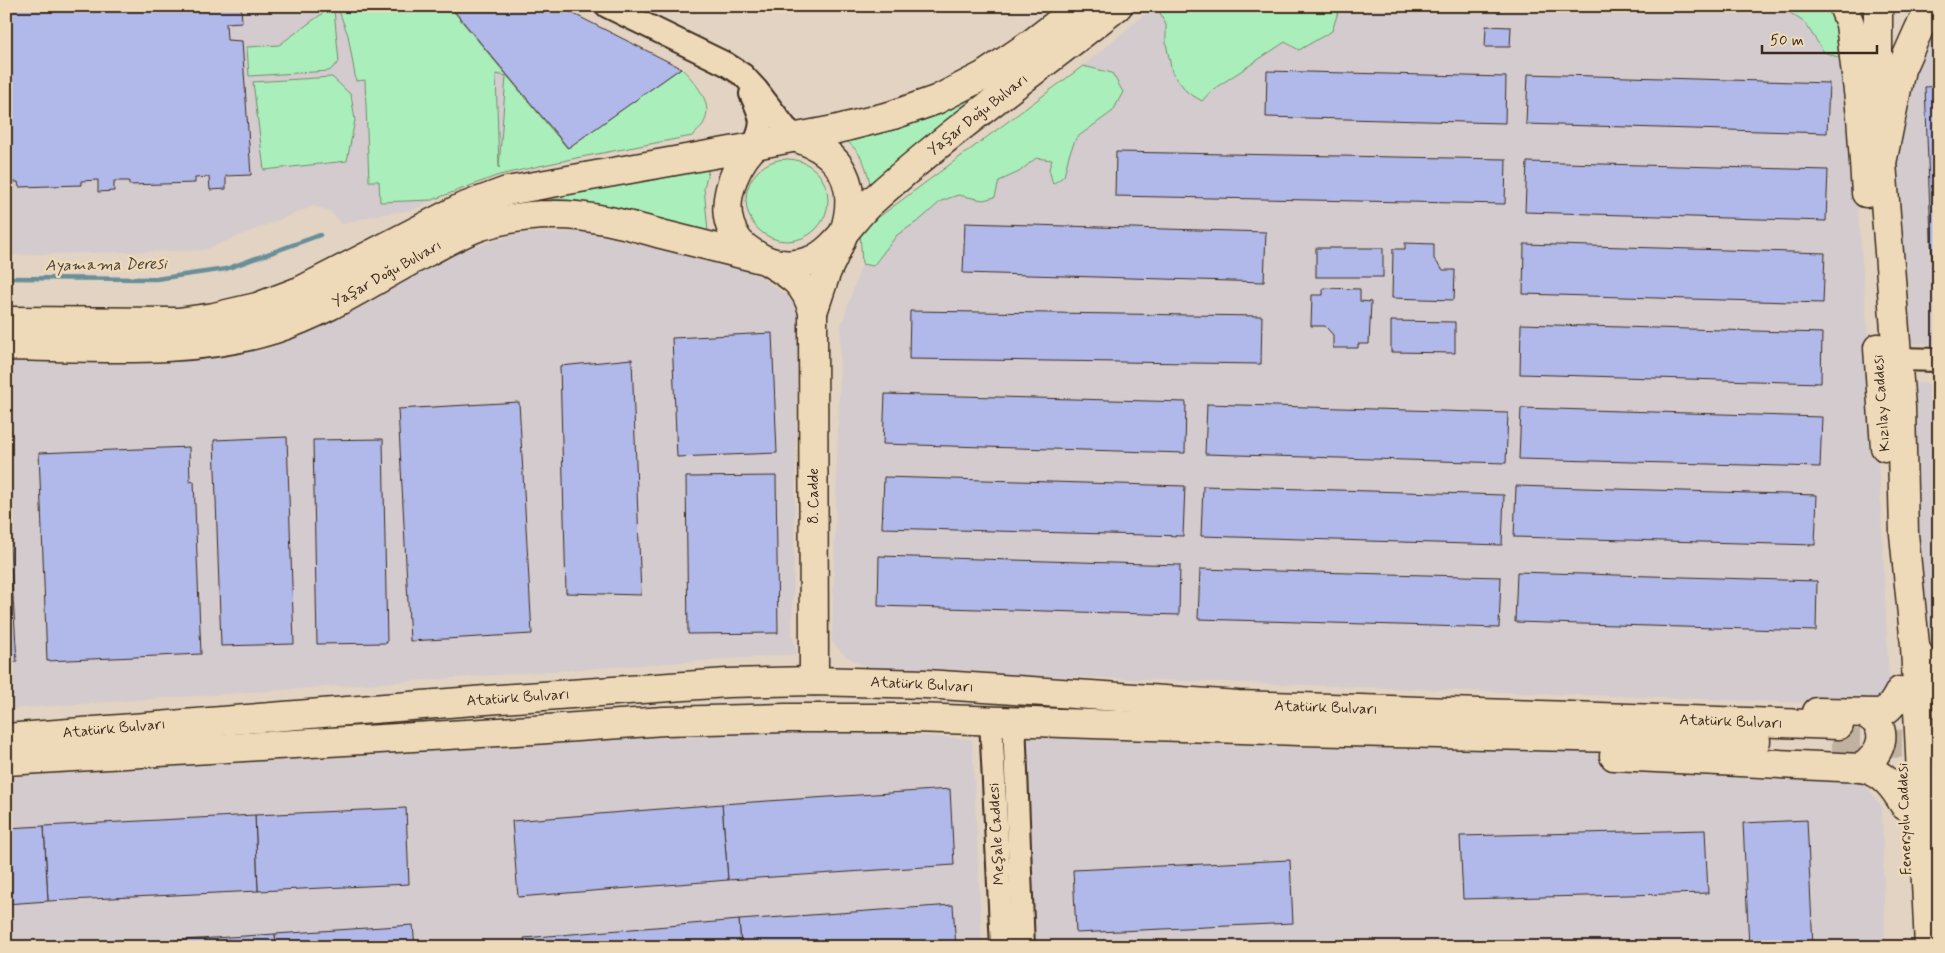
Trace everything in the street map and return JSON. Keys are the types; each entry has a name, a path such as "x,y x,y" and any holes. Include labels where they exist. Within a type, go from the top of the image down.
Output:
{"main road":[{"name":"Yaşar Doğu Bulvarı","path":"6,321 178,322 214,317 257,307 302,290 461,208 507,191 797,138 893,115 936,100 983,76 1032,43 1080,6"},
{"name":"Yaşar Doğu Bulvarı","path":"6,346 136,348 198,344 241,338 312,314 338,302 448,241 479,227 508,219 550,215 582,216 611,221 785,265 810,261 830,248 867,206 909,168 1118,6"},
{"path":"1843,6 1850,24 1861,116"},
{"path":"1861,116 1863,6"},
{"path":"1878,6 1878,73 1882,162"},
{"path":"1882,162 1901,69 1918,29 1932,6"},
{"name":"Kızılay Caddesi","path":"1861,116 1900,691"},
{"path":"797,138 808,141 829,154 845,174 850,188 850,205 844,232 814,312"},
{"name":"Yaşar Doğu Bulvarı","path":"754,147 741,163 731,184 728,199 729,216 738,240 747,249 786,273 804,289 809,296 814,312"},
{"name":"Kızılay Caddesi","path":"1882,162 1898,359 1904,534 1914,645"},
{"name":"8. Cadde","path":"814,312 814,681"},
{"path":"1914,645 1939,688"},
{"name":"Feneryolu Caddesi","path":"1910,947 1914,645"},
{"name":"Atatürk Bulvarı","path":"6,738 486,700 727,683 814,681 926,684 1238,705 1836,734 1299,731 914,718 786,718 664,721 6,761"},
{"path":"1002,721 1018,690"},
{"path":"1238,705 1328,695 1880,713 1886,711 1900,691"},
{"name":"Feneryolu Caddesi","path":"1900,691 1929,947"},
{"path":"1861,768 1876,755 1881,738 1876,721 1863,713"},
{"path":"1299,731 1383,746 1861,768 1875,772 1886,779 1913,806 1930,780 1939,771"}],"street":[{"path":"607,6 726,64 743,75 785,127 797,138"},
{"path":"743,75 762,122 754,147"},
{"path":"1898,359 1939,360"},
{"name":"Meşale Caddesi","path":"1002,721 1002,947"},
{"name":"Meşale Caddesi","path":"1002,721 1023,947"}],"shaded area":[{"path":"6,6 449,6 576,158 499,175 432,200 413,210 376,215 341,224 330,211 313,206 204,250 6,255"},
{"path":"1155,6 1839,6 1846,60 1880,490 1889,683 1885,700 1873,705 876,670 856,662 842,653 832,641 841,326 862,264 860,231 1083,66"},
{"path":"1939,11 1939,344 1905,343 1891,127"},
{"path":"588,232 755,273 799,304 792,636 797,654 6,709 6,354 213,354 266,350 438,257 522,233"},
{"path":"1904,383 1939,384 1939,669 1913,645"},
{"path":"764,726 972,739 982,947 6,947 6,777"},
{"path":"1024,734 1828,760 1857,774 1882,807 1885,947 1036,947"}],"green space":[{"path":"337,6 384,6 390,12 396,6 449,6 567,148 681,68 695,83 705,100 706,118 701,127 692,136 499,175 432,200 380,202 379,181 369,181 365,80 356,81 348,35","holes":["496,74 506,76 499,168"]},
{"path":"1157,6 1340,6 1332,31 1299,50 1285,42 1212,90 1202,101 1187,92 1172,72 1166,43 1166,25"},
{"path":"1780,6 1839,6 1846,60 1824,52 1805,23"},
{"path":"330,8 334,10 339,62 329,71 249,76 247,47 279,45"},
{"path":"1083,66 1112,73 1123,92 1113,111 1076,138 1069,155 1064,176 1053,184 1049,169 1052,160 1036,158 1019,172 999,181 995,197 983,200 958,195 941,201 921,219 897,235 873,266 862,264 860,231"},
{"path":"332,77 351,95 355,120 347,161 264,170 253,82"},
{"path":"982,91 870,183 861,158 843,138"},
{"path":"787,159 803,162 816,171 825,184 828,200 825,216 816,229 803,238 787,241 771,238 758,229 749,216 746,200 749,184 758,171 771,162"},
{"path":"710,163 704,188 708,232 578,201 539,198"}],"building":[{"path":"6,6 241,6 242,22 226,23 227,40 242,41 251,175 226,176 226,189 210,190 209,177 195,178 195,183 129,185 129,181 114,181 114,191 98,192 98,180 81,181 81,185 19,187 18,182 6,182"},
{"path":"450,6 558,6 681,68 568,148"},
{"path":"1486,26 1511,27 1510,47 1485,47"},
{"path":"1267,71 1506,77 1505,123 1266,117"},
{"path":"1528,74 1829,83 1827,133 1526,124"},
{"path":"1939,86 1939,260 1932,261 1925,87"},
{"path":"1116,152 1506,159 1505,204 1115,196"},
{"path":"1527,162 1828,170 1826,221 1525,212"},
{"path":"965,223 1266,232 1264,282 963,273"},
{"path":"1405,243 1434,244 1434,259 1443,270 1455,270 1454,300 1392,298 1393,249 1405,249"},
{"path":"1524,244 1825,253 1823,303 1523,294"},
{"path":"1316,248 1383,248 1383,277 1316,277"},
{"path":"1323,288 1360,289 1360,301 1371,302 1369,344 1358,344 1358,348 1333,348 1333,335 1325,326 1311,326 1312,295 1323,295"},
{"path":"910,311 1262,316 1261,364 909,359"},
{"path":"1391,321 1455,322 1455,353 1391,352"},
{"path":"1521,324 1822,333 1821,383 1520,374"},
{"path":"772,333 777,453 677,457 672,338"},
{"path":"632,359 641,595 566,593 560,366"},
{"path":"885,394 1186,402 1185,453 883,444"},
{"path":"519,402 532,634 410,641 398,409"},
{"path":"1207,404 1508,413 1506,463 1205,454"},
{"path":"1521,408 1822,417 1820,467 1519,459"},
{"path":"287,437 294,644 221,646 214,440"},
{"path":"383,439 387,643 317,644 313,440"},
{"path":"189,447 190,482 194,481 201,654 47,661 39,453"},
{"path":"776,476 778,633 688,634 686,477"},
{"path":"884,477 1185,486 1183,536 882,528"},
{"path":"6,482 17,662 6,663"},
{"path":"1203,486 1504,495 1502,545 1201,536"},
{"path":"1516,486 1817,495 1815,545 1514,537"},
{"path":"879,556 1180,565 1179,615 878,606"},
{"path":"1200,569 1501,577 1499,628 1198,619"},
{"path":"1517,572 1817,581 1816,631 1515,622"},
{"path":"950,789 954,865 728,880 722,804"},
{"path":"722,804 728,880 518,897 512,821"},
{"path":"406,808 409,884 258,891 255,815"},
{"path":"255,815 258,891 48,901 44,826"},
{"path":"1807,820 1813,947 1749,947 1743,823"},
{"path":"44,826 48,901 6,904 6,828"},
{"path":"1705,830 1708,893 1463,899 1460,836"},
{"path":"1290,860 1293,923 1076,933 1073,870"},
{"path":"953,905 956,947 741,947 739,920"},
{"path":"739,920 741,947 525,947 524,938"},
{"path":"413,925 415,947 276,947 275,934"},
{"path":"275,934 276,947 77,947"}],"waterway":[{"name":"Ayamama Deresi","path":"6,278 156,279 226,269 320,235"}],"tunnel":[{"path":"1832,743 1939,744"}]}
